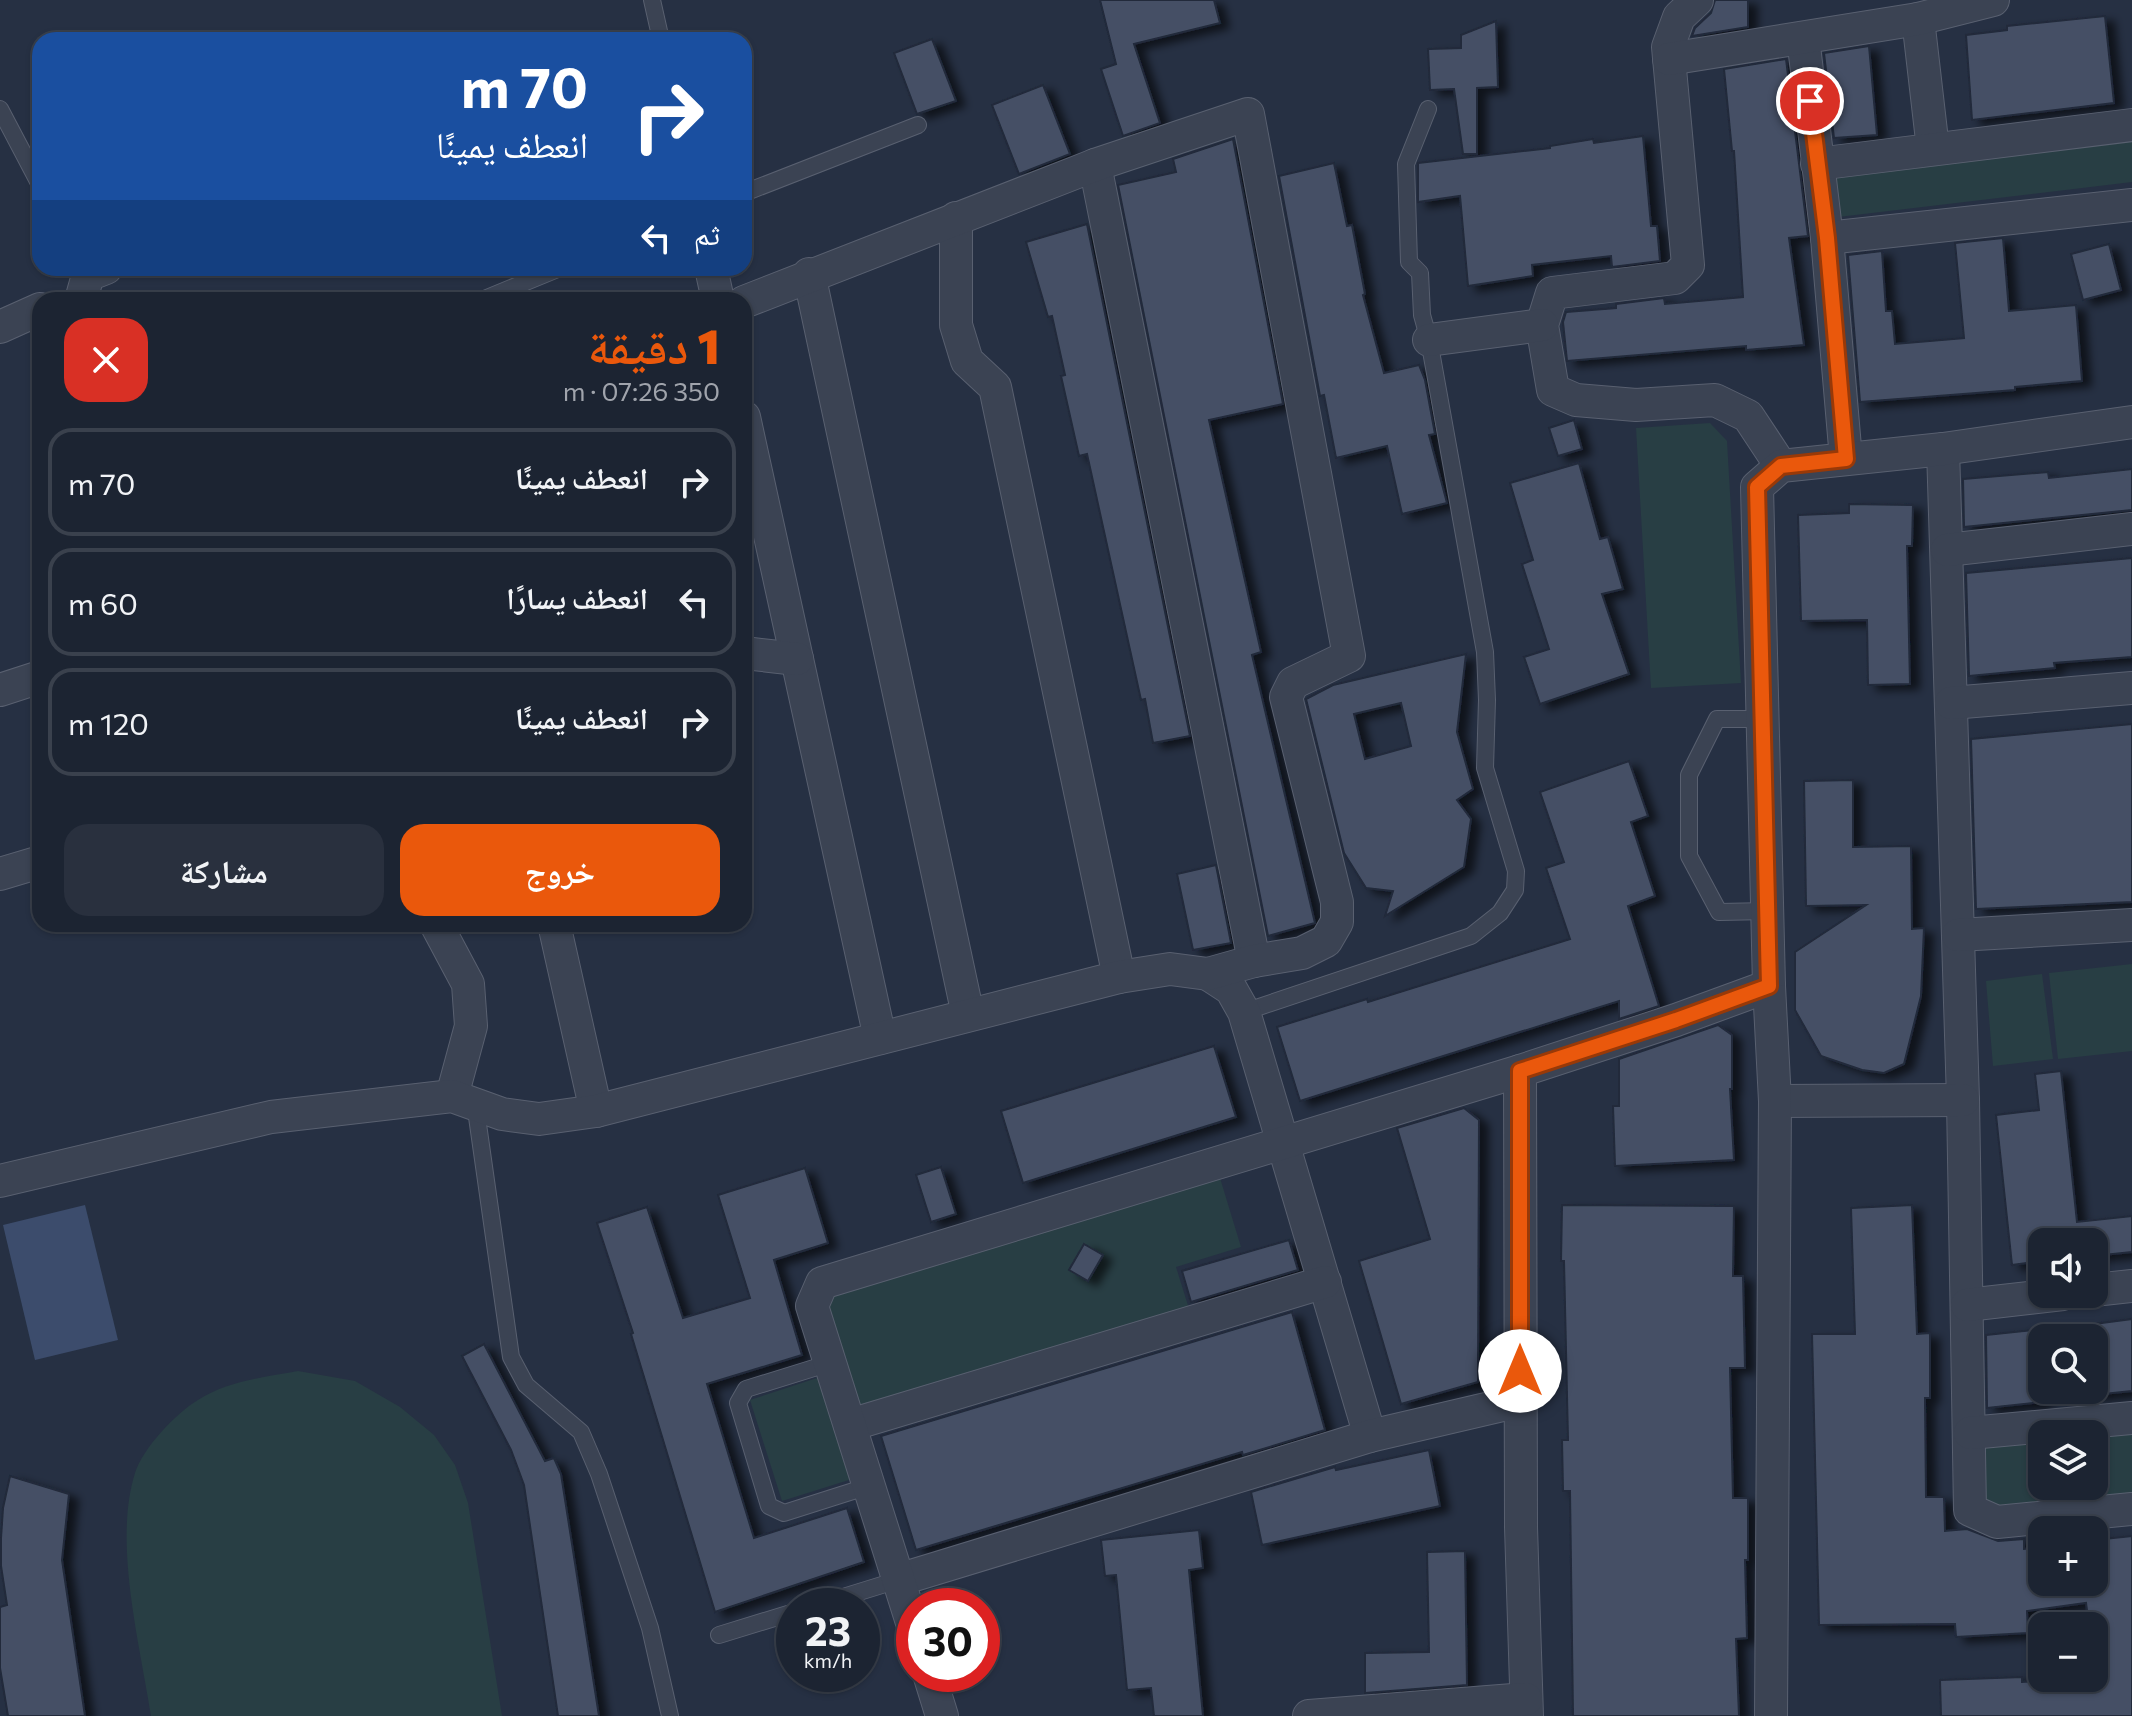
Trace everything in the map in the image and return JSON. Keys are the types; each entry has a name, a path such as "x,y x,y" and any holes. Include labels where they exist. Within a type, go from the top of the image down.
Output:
{"street":[{"path":"1697,0 1679,17 1668,47 1688,265 1675,278 1552,293 1542,325 1553,390 1576,400 1636,405 1715,400 1748,416 1781,466"},
{"path":"1669,59 1918,19 1993,0"},
{"path":"1918,19 1933,149"},
{"path":"1803,38 1827,238 1846,459"},
{"path":"0,1181 271,1117 463,1099 502,1114 539,1119 596,1111 1119,977 1170,969 1208,974 1254,961 1302,953 1326,941 1337,922 1337,902 1286,697 1293,683 1349,656 1248,114 1095,165 752,299"},
{"path":"1817,164 2132,125"},
{"path":"1095,165 1254,961"},
{"path":"1827,238 2132,205"},
{"path":"956,218 956,325 967,361 995,387 1119,977"},
{"path":"809,274 968,1015"},
{"path":"0,327 32,313"},
{"path":"1429,340 1542,325"},
{"path":"1771,1716 1775,1101 1769,986 1757,487 1781,466 1943,449 2132,422"},
{"path":"1943,449 1963,1100 1970,1510 1997,1522 2132,1509"},
{"path":"752,454 880,1038"},
{"path":"1947,550 2132,529"},
{"path":"752,654 797,659"},
{"path":"0,690 32,680"},
{"path":"1951,703 2132,688"},
{"path":"0,874 32,864"},
{"path":"1958,935 2132,925"},
{"path":"440,932 468,984 471,1026 463,1099"},
{"path":"556,932 596,1111"},
{"path":"1208,974 1231,989 1244,1012 1370,1436"},
{"path":"901,1588 812,1306 822,1283 1520,1071 1769,986"},
{"path":"1309,1716 1527,1707 1520,1401 1520,1071"},
{"path":"1775,1101 1963,1100"},
{"path":"850,1425 1325,1282"},
{"path":"2108,1289 2132,1286"},
{"path":"1967,1305 2028,1298"},
{"path":"898,1580 1370,1436 1520,1401"},
{"path":"1970,1433 2132,1418"},
{"path":"935,1692 942,1716"}],"lane":[{"path":"652,0 659,32"},
{"path":"0,109 32,170"},
{"path":"1244,1012 1471,936 1500,913 1515,890 1516,871 1485,768 1485,652 1422,315 1420,273 1409,262 1406,164 1428,109"},
{"path":"752,190 918,125"},
{"path":"502,292 540,276"},
{"path":"1763,719 1717,719 1689,775 1689,856 1719,912 1768,911"},
{"path":"463,1099 511,1357 526,1385 581,1432 599,1474 650,1628 670,1716"},
{"path":"830,1363 746,1389 738,1403 764,1491 769,1506 784,1513 869,1486"},
{"path":"872,1588 898,1580"},
{"path":"719,1635 776,1618"}],"green space":[{"path":"2132,130 2132,182 1838,217 1832,166"},
{"path":"1710,423 1727,441 1741,683 1651,688 1636,428"},
{"path":"2132,964 2132,1051 2058,1059 2049,973"},
{"path":"2042,974 2053,1059 1993,1066 1986,981"},
{"path":"1220,1178 1241,1247 1176,1267 1190,1312 857,1413 822,1299"},
{"path":"298,1371 355,1381 400,1407 434,1435 455,1465 468,1503 502,1716 151,1716 127,1562 129,1501 139,1463 161,1432 198,1400 234,1384"},
{"path":"820,1377 852,1479 782,1501 750,1400"},
{"path":"2132,1432 2132,1498 2108,1500 2108,1435"},
{"path":"2028,1443 2028,1500 2108,1500 1988,1510 1978,1495 1977,1448"}],"water":[{"path":"85,1205 118,1340 35,1360 3,1225"}],"building":[{"path":"1100,0 1214,0 1220,23 1134,44 1160,123 1123,136 1101,69 1116,64"},
{"path":"1715,0 1748,0 1748,27 1692,36 1695,28 1711,13"},
{"path":"2105,16 2114,103 1972,120 1966,35 2007,30 2007,26"},
{"path":"1496,21 1498,87 1477,88 1477,154 1463,154 1454,89 1430,90 1428,49 1461,48 1461,35"},
{"path":"932,39 956,101 917,114 894,53"},
{"path":"1869,46 1877,135 1834,138 1824,53"},
{"path":"1786,59 1808,236 1789,238 1804,345 1746,350 1746,346 1567,361 1563,322 1566,312 1616,308 1616,304 1664,298 1665,304 1743,297 1734,151 1724,69"},
{"path":"1043,85 1070,154 1019,174 992,105"},
{"path":"1643,136 1651,226 1657,226 1660,261 1612,267 1611,256 1532,265 1533,276 1468,286 1460,196 1418,202 1418,163 1550,148 1593,139 1594,143"},
{"path":"1233,139 1283,404 1209,420 1261,652 1252,655 1315,923 1268,936 1118,185 1176,172 1173,159"},
{"path":"1334,163 1347,226 1352,225 1363,295 1384,373 1419,365 1425,380 1435,434 1429,435 1447,503 1402,514 1387,446 1336,458 1324,395 1320,396 1279,176"},
{"path":"1087,224 1190,736 1153,743 1087,454 1079,456 1061,376 1065,375 1052,316 1048,317 1026,242"},
{"path":"2003,238 2009,311 2076,305 2082,381 2015,387 2015,390 1860,402 1848,255 1882,251 1886,311 1892,311 1895,344 1964,338 1955,243"},
{"path":"2109,244 2121,290 2083,300 2071,254"},
{"path":"1574,420 1582,449 1558,456 1549,428"},
{"path":"1579,463 1600,539 1608,537 1623,589 1602,594 1629,674 1540,704 1524,657 1549,649 1522,564 1533,560 1510,483"},
{"path":"2132,469 2132,510 1964,527 1963,479 2048,472 2049,478"},
{"path":"1849,504 1913,505 1912,546 1907,546 1910,684 1868,685 1867,620 1801,621 1798,515 1849,513"},
{"path":"2132,558 2132,657 2054,663 2055,668 1969,676 1966,573"},
{"path":"1466,654 1457,732 1473,789 1457,800 1471,819 1464,867 1385,916 1393,891 1366,888 1344,853 1306,699 1333,685","holes":["1401,703 1411,746 1365,759 1354,714"]},
{"path":"2132,724 2132,902 1976,909 1971,739"},
{"path":"1629,761 1648,816 1631,822 1655,896 1628,906 1659,1006 1619,1019 1619,1001 1300,1101 1277,1027 1570,939 1546,868 1564,862 1540,792"},
{"path":"1853,780 1853,847 1911,846 1912,929 1924,928 1921,996 1904,1064 1884,1073 1862,1070 1821,1056 1795,1010 1795,952 1866,905 1806,906 1804,781"},
{"path":"1216,865 1231,943 1193,950 1177,874"},
{"path":"1718,1025 1732,1035 1730,1089 1734,1160 1615,1166 1613,1106 1619,1106 1619,1059"},
{"path":"1214,1046 1236,1117 1023,1183 1001,1111"},
{"path":"2061,1071 2077,1222 2132,1216 2132,1252 2108,1255 2108,1228 2028,1228 2028,1263 2012,1265 1996,1115 2039,1110 2035,1074"},
{"path":"1464,1108 1479,1120 1478,1382 1401,1404 1359,1261 1430,1239 1397,1128"},
{"path":"941,1167 956,1214 931,1222 916,1175"},
{"path":"805,1168 828,1243 774,1260 802,1355 707,1384 754,1538 847,1508 864,1562 787,1588 776,1588 776,1592 715,1612 633,1333 597,1223 647,1207 683,1318 750,1298 718,1195"},
{"path":"1562,1205 1734,1206 1733,1276 1743,1276 1745,1368 1730,1368 1733,1498 1748,1498 1748,1560 1745,1560 1747,1638 1736,1639 1739,1716 1573,1716 1570,1491 1563,1491 1562,1440 1568,1440 1564,1261 1561,1261"},
{"path":"1912,1205 1917,1334 1930,1333 1930,1398 1925,1398 1926,1497 1944,1497 1945,1531 1967,1529 1998,1541 2024,1539 2024,1549 2028,1549 2028,1596 2108,1596 2108,1539 2132,1536 2132,1716 1941,1716 1940,1680 2022,1677 2022,1682 2028,1682 2028,1692 2108,1692 2108,1612 2087,1612 2086,1603 2027,1611 2028,1633 1956,1637 1955,1624 1819,1625 1812,1334 1855,1334 1851,1208"},
{"path":"1289,1240 1298,1270 1191,1302 1182,1271"},
{"path":"1084,1244 1103,1255 1088,1281 1069,1270"},
{"path":"1292,1312 1325,1430 916,1550 881,1436"},
{"path":"2132,1319 2132,1391 2108,1394 2108,1324 2094,1324"},
{"path":"2028,1330 2028,1404 1987,1408 1986,1335"},
{"path":"484,1344 545,1461 554,1458 561,1474 599,1716 558,1716 524,1485 511,1450 462,1356"},
{"path":"1429,1450 1440,1506 1262,1545 1251,1492 1335,1467 1336,1470"},
{"path":"10,1476 69,1494 62,1560 85,1716 8,1716 0,1668 0,1607 7,1605 1,1566 1,1538"},
{"path":"1199,1530 1203,1568 1189,1570 1203,1716 1154,1716 1151,1688 1127,1690 1116,1575 1105,1576 1101,1540"},
{"path":"1465,1551 1467,1685 1365,1693 1365,1653 1429,1652 1427,1552"}],"route":[{"path":"1520,1371 1520,1071 1769,986 1757,487 1781,466 1846,459 1827,238 1810,101"}]}
